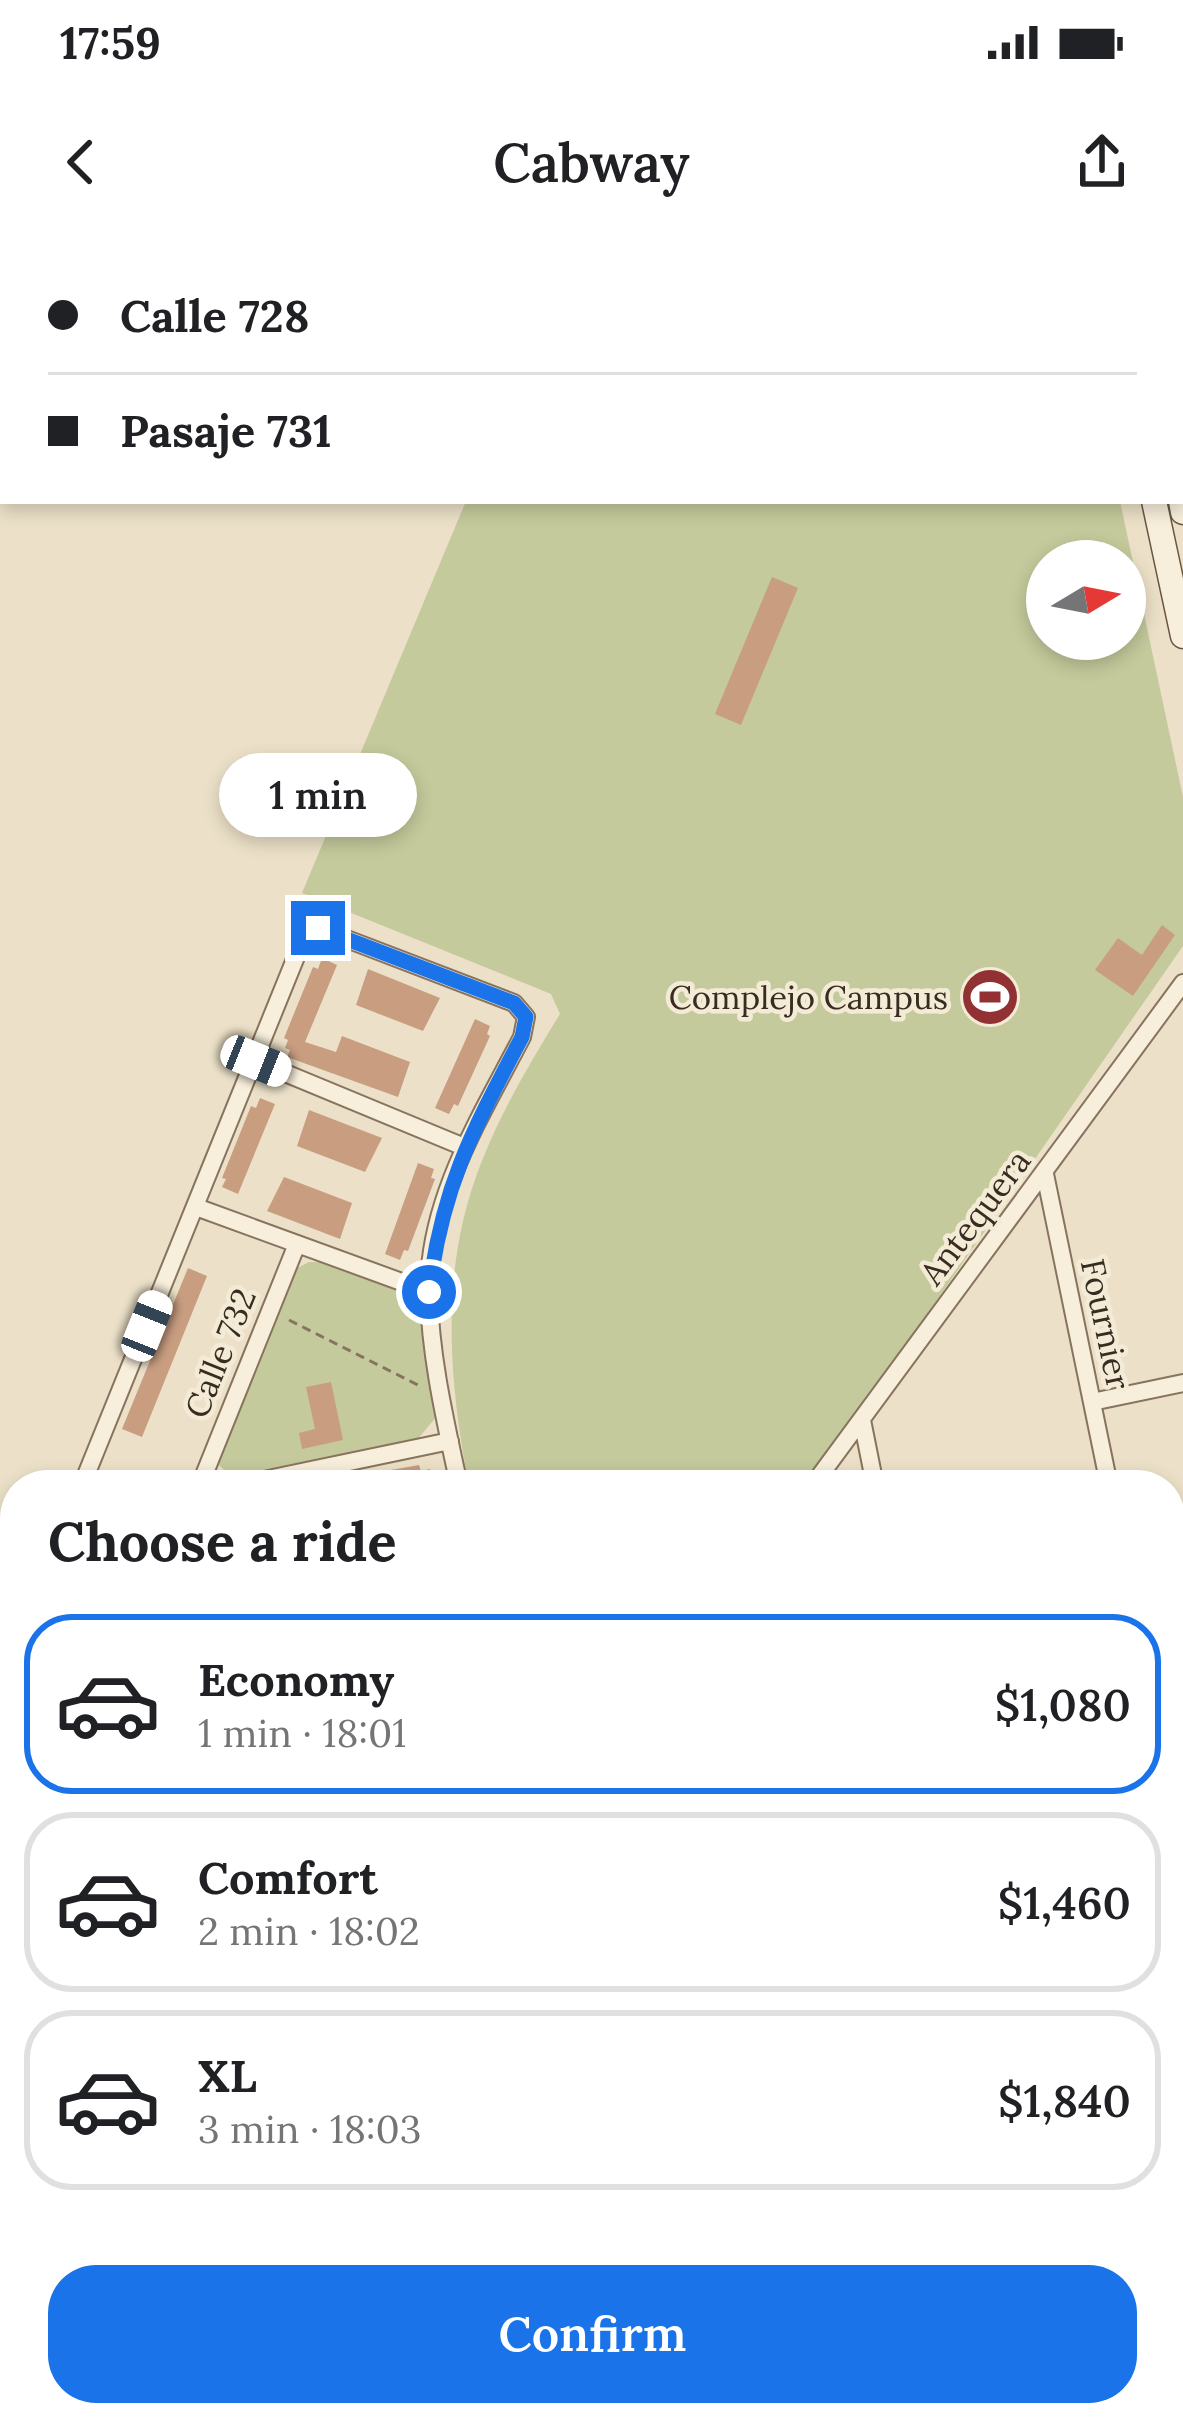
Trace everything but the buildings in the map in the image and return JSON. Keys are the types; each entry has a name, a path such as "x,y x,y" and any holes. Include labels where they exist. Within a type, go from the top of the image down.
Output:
{"main road":[{"path":"1155,504 1183,636"}],"street":[{"path":"88,1470 304,937 312,929 326,928 514,1003 526,1017 522,1037 464,1147 436,1232 429,1292 456,1470"},
{"name":"Antequera","path":"824,1470 1183,982"},
{"path":"256,1061 464,1147"},
{"name":"Fournier","path":"1045,1174 1106,1470"},
{"path":"196,1207 429,1292"},
{"name":"Calle 732","path":"206,1470 297,1244"},
{"path":"1092,1402 1183,1383"},
{"path":"862,1420 872,1470"},
{"path":"344,1470 449,1441"}],"path":[{"path":"270,1311 442,1398"}],"green space":[{"path":"465,504 1121,504 1128,540 1026,540 1026,660 1146,660 1146,623 1183,797 1183,946 814,1470 466,1470 452,1353 453,1287 463,1221 491,1140 560,1014 551,994 302,893"},
{"path":"324,1262 423,1305 437,1416 417,1440 260,1470 224,1470 220,1455 295,1269"}],"place":[{"name":"Complejo Campus","path":"990,997"}],"route":[{"path":"318,928 514,1003 526,1017 522,1037 464,1147 451,1183 436,1232 429,1292"}]}
